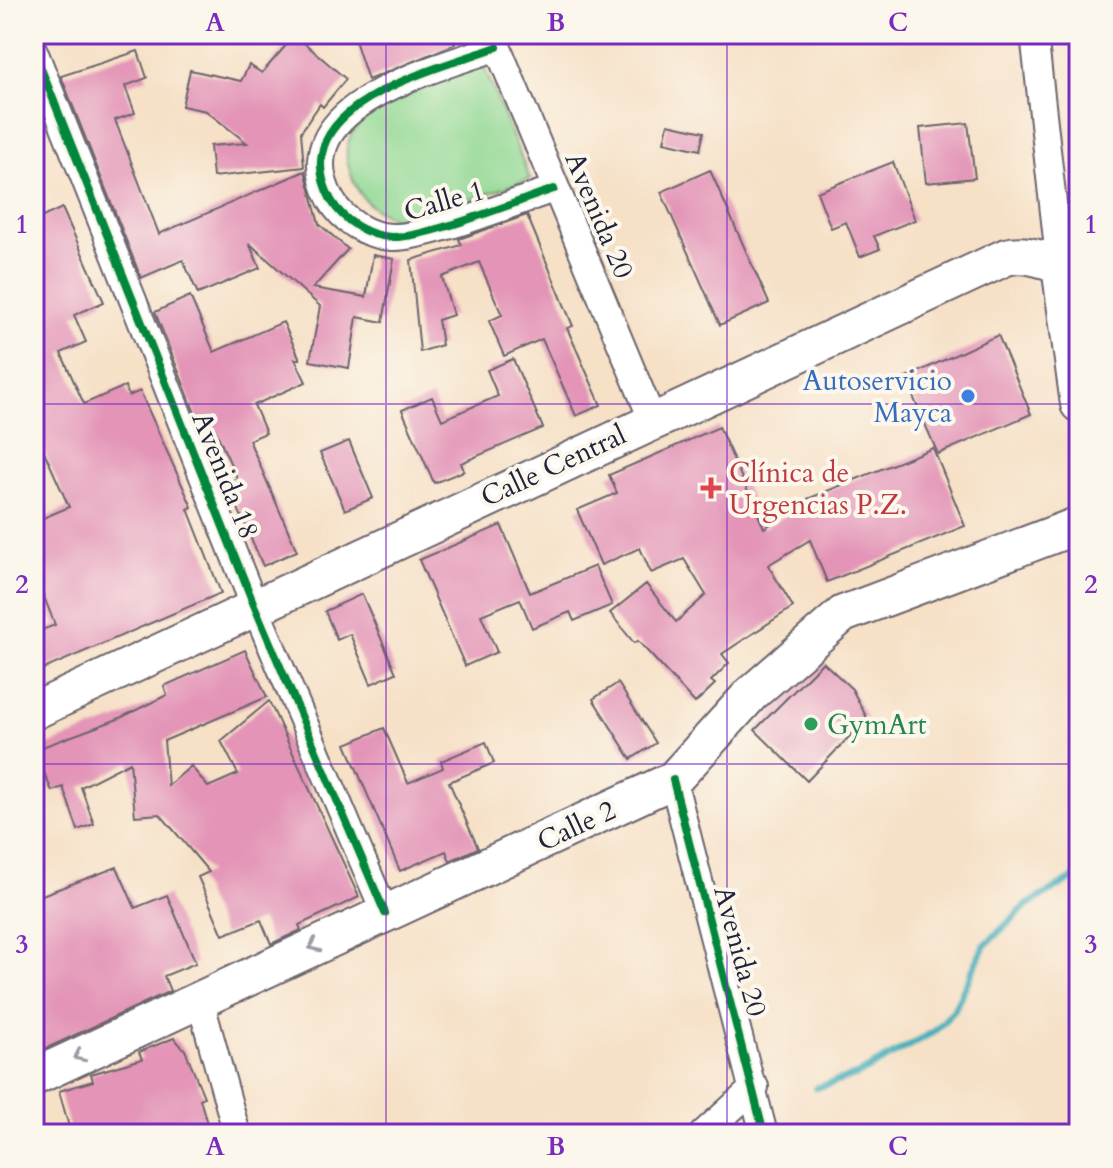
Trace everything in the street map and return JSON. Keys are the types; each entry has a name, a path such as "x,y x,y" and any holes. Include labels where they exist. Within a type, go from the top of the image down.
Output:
{"main road":[{"name":"Calle Central","path":"34,711 652,419 1006,257 1032,256 1070,267"},
{"path":"1070,267 1079,404"},
{"name":"Calle 2","path":"34,1077 673,780 751,694 843,614 1079,525"}],"street":[{"path":"1034,34 1070,267"},
{"name":"Avenida 20","path":"494,40 652,419"},
{"name":"Calle 1","path":"494,40 368,96 334,124 320,161 332,201 357,228 390,237 418,234 554,189"},
{"name":"Avenida 18","path":"35,62 254,605 385,913"},
{"name":"Avenida 20","path":"673,780 755,1087 764,1134"},
{"path":"200,1000 237,1134"},
{"path":"703,1134 755,1087"}],"green space":[{"path":"484,67 530,179 403,223 368,203 357,189 349,168 347,146 355,128 393,100"}],"building":[{"path":"353,34 452,34 455,44 368,80"},
{"path":"295,35 346,79 323,107 320,104 301,132 304,167 213,177 210,146 247,143 206,111 182,106 190,70 241,81 249,65 262,73"},
{"path":"138,51 147,78 125,86 135,113 115,120 159,234 305,171 319,224 348,249 313,288 366,297 373,255 394,259 383,322 357,317 349,368 310,361 320,306 249,243 260,268 198,294 183,260 141,278 61,76"},
{"path":"968,123 975,178 926,183 920,128"},
{"path":"668,124 704,132 700,150 664,142"},
{"path":"893,162 915,220 874,236 880,249 860,257 846,222 831,228 817,192"},
{"path":"710,170 769,303 720,325 661,192"},
{"path":"62,208 104,302 74,315 86,342 61,353 84,404 125,386 129,396 140,391 192,507 188,509 221,593 44,669 34,633 55,625 34,571 34,522 69,507 34,429 34,221"},
{"path":"527,215 573,326 567,328 601,405 576,416 542,339 504,356 489,321 502,315 479,262 442,277 453,315 438,320 442,345 420,352 411,260 462,245 459,239"},
{"path":"190,296 214,352 283,322 300,359 295,359 306,382 254,405 266,433 249,440 297,551 263,566 227,483 237,478 212,423 201,428 155,312"},
{"name":"Autoservicio Mayca","path":"998,335 1031,414 938,454 905,378"},
{"path":"513,359 543,428 461,463 464,471 434,483 402,410 432,397 442,420 498,396 487,370"},
{"path":"719,427 764,528 797,508 795,504 933,448 965,526 827,582 810,540 768,565 793,607 722,654 729,663 711,681 715,684 695,703 638,641 634,643 610,613 646,584 676,622 706,595 684,559 651,573 640,548 601,565 577,510 617,493 609,475"},
{"path":"349,441 373,498 345,510 320,453"},
{"path":"501,525 530,593 595,566 612,605 574,621 570,612 532,628 520,599 481,615 497,652 465,666 419,560"},
{"path":"362,594 396,673 371,684 350,634 337,640 325,611"},
{"path":"245,650 267,697 164,741 168,786 191,766 208,787 238,774 221,741 269,701 359,897 299,925 301,930 271,944 261,920 223,935 198,877 209,872 160,814 135,816 130,762 81,787 94,824 78,830 63,787 52,791 34,750 118,719 167,695 164,686"},
{"name":"GymArt","path":"823,662 852,689 867,718 807,781 755,730"},
{"path":"618,683 656,743 631,759 593,699"},
{"path":"384,728 408,783 443,768 441,761 486,742 494,763 449,782 478,848 450,861 446,851 400,871 346,744"},
{"path":"117,867 135,908 167,895 196,963 164,976 170,991 34,1054 34,898"},
{"path":"174,1038 185,1050 204,1097 200,1099 210,1134 165,1134 162,1125 130,1134 71,1134 59,1091 93,1081 91,1074 142,1059 139,1052"}],"waterway":[{"path":"816,1088 857,1075 935,1031 954,1010 984,946 1027,905 1079,875"}],"cycle path":[{"path":"497,47 404,80 372,96 345,116 327,139 321,167 331,200 357,226 391,237 448,226 554,189"},
{"path":"34,51 254,605 385,913"},
{"path":"673,780 764,1134"}],"place":[{"name":"Autoservicio Mayca","path":"968,396"},
{"name":"Clínica de Urgencias P.Z.","path":"711,488"},
{"name":"GymArt","path":"811,724"}]}
